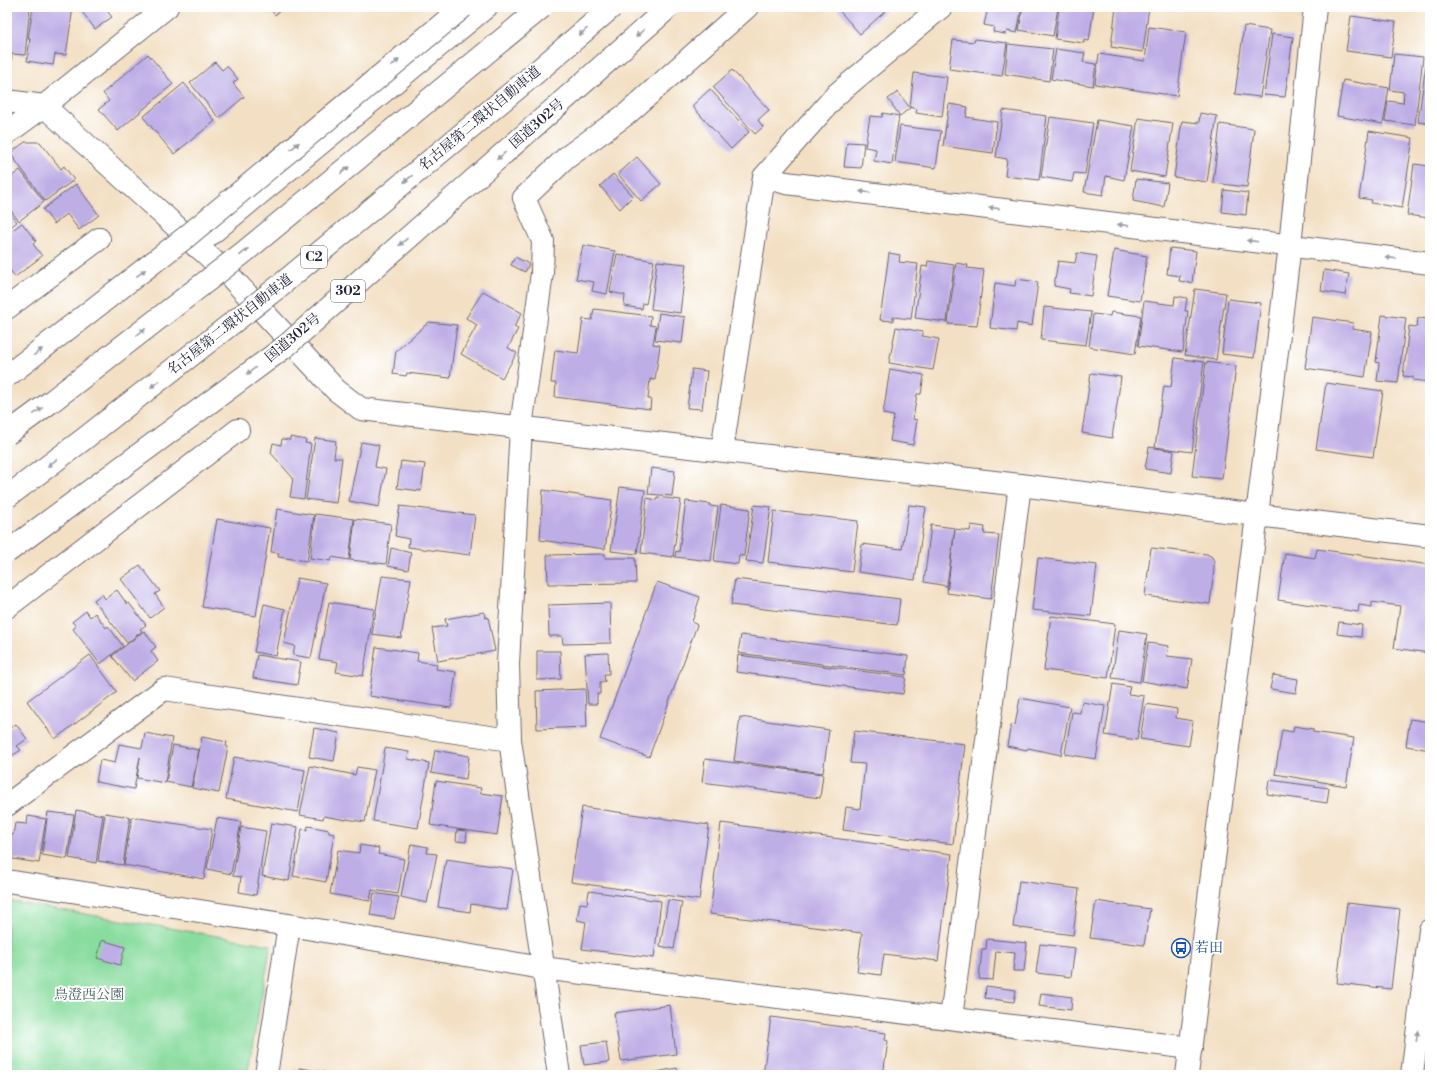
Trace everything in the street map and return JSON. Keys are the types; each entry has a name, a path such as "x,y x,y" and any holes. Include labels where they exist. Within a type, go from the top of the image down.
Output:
{"main road":[{"path":"7,133 44,106 167,7"},
{"path":"7,376 186,237 463,7"},
{"path":"196,246 486,7"},
{"path":"7,434 52,401 242,253 542,7"},
{"name":"名古屋第二環状自動車道","path":"7,497 84,439 277,288 532,76 612,7"},
{"name":"国道302号","path":"7,552 286,346 669,7"},
{"path":"559,1075 542,968 510,740 508,664 521,427 542,273 543,240 524,198 566,158 628,113 747,7"},
{"path":"722,450 764,177 837,94 941,7"},
{"path":"1187,1075 1290,246 1315,7"},
{"path":"7,101 44,106 227,273 336,390 361,409 1020,485 1430,536"},
{"path":"764,177 786,183 1430,263"},
{"path":"7,308 98,239"},
{"path":"7,607 238,430"},
{"path":"951,1018 1020,485"},
{"path":"7,805 164,689 510,740"},
{"path":"7,880 289,925 542,968 1191,1048"},
{"path":"266,1075 289,925"},
{"path":"1412,1075 1430,932"}],"green space":[{"name":"鳥澄西公園","path":"7,901 271,945 247,1075 7,1075"}],"building":[{"path":"7,7 30,7 25,55 12,54 10,69 7,69"},
{"path":"33,7 73,7 66,55 55,54 53,65 27,61 30,39 28,39"},
{"path":"83,7 104,7 112,17 95,29 80,9"},
{"path":"268,7 285,7 275,15"},
{"path":"836,7 890,7 860,34"},
{"path":"988,7 1022,7 1017,33 1007,31 1006,34 993,32 994,27 984,25"},
{"path":"1023,7 1058,7 1053,36 1019,30"},
{"path":"1059,7 1094,7 1089,41 1084,40 1084,43 1055,39"},
{"path":"1116,7 1131,9 1131,7 1149,7 1143,52 1111,47"},
{"path":"1351,16 1396,22 1391,57 1346,51"},
{"path":"1244,26 1270,30 1260,97 1235,94"},
{"path":"1149,27 1186,32 1177,96 1095,84 1099,54 1145,61"},
{"path":"1272,34 1293,37 1285,97 1264,95"},
{"path":"975,39 1007,43 1002,76 949,69 953,40 974,42"},
{"path":"1008,44 1053,49 1049,81 1005,74"},
{"path":"1056,49 1085,53 1083,62 1096,64 1093,86 1051,79"},
{"path":"148,54 173,84 118,131 99,109 109,101 103,93"},
{"path":"1394,54 1423,57 1415,125 1385,121 1388,101 1403,103 1404,92 1390,90"},
{"path":"215,62 222,70 227,66 238,79 233,83 244,97 219,118 190,83"},
{"path":"1426,64 1430,65 1430,124 1418,122"},
{"path":"732,70 769,110 758,120 763,127 755,134 713,87"},
{"path":"914,73 947,77 942,117 916,113 917,109 910,107"},
{"path":"1343,80 1389,88 1383,124 1337,116"},
{"path":"184,83 215,121 174,154 143,117"},
{"path":"710,89 749,132 731,149 692,106"},
{"path":"898,92 910,108 900,116 888,99"},
{"path":"949,104 968,107 966,117 997,122 993,153 943,146"},
{"path":"1003,110 1047,116 1039,180 1005,176 1007,159 996,157"},
{"path":"883,113 899,116 892,164 874,161 876,149 865,147 870,116 882,117"},
{"path":"1200,113 1217,116 1207,182 1174,177 1182,121 1199,123"},
{"path":"1050,117 1093,123 1085,174 1074,173 1072,182 1041,177"},
{"path":"1138,118 1173,123 1165,177 1130,171"},
{"path":"1097,120 1134,126 1124,180 1106,176 1103,195 1084,192"},
{"path":"1220,124 1254,129 1247,187 1213,183"},
{"path":"900,126 941,131 936,168 895,162"},
{"path":"1369,131 1413,138 1402,208 1371,203 1372,200 1359,198"},
{"path":"25,142 40,142 61,169 64,166 74,180 45,201 10,153"},
{"path":"847,142 864,143 861,168 844,167"},
{"path":"637,157 661,184 641,201 618,174"},
{"path":"1414,164 1430,166 1430,223 1428,223 1429,218 1407,215"},
{"path":"20,170 44,202 19,221 7,206 7,180"},
{"path":"613,174 633,196 620,209 600,186"},
{"path":"1136,179 1168,183 1164,207 1133,201"},
{"path":"76,184 99,215 79,230 67,214 54,224 43,209"},
{"path":"1224,190 1248,193 1246,215 1222,212"},
{"path":"7,209 17,222 7,230"},
{"path":"22,223 36,241 33,244 42,256 15,277 7,266 7,234"},
{"path":"583,245 615,251 607,294 592,291 594,282 576,279"},
{"path":"1170,248 1196,251 1192,283 1179,281 1180,276 1167,274"},
{"path":"1114,250 1147,256 1140,301 1107,296"},
{"path":"889,253 900,255 899,262 918,264 911,319 893,317 893,321 880,320"},
{"path":"1077,253 1097,256 1091,296 1069,293 1070,289 1054,286 1058,261 1075,263"},
{"path":"617,254 654,261 646,304 643,303 642,309 624,306 625,295 610,292"},
{"path":"515,257 529,264 525,272 511,265"},
{"path":"657,261 686,264 680,313 651,309"},
{"path":"928,261 954,265 947,322 915,318 922,266 927,267"},
{"path":"956,263 968,265 967,268 984,270 977,326 948,324"},
{"path":"1324,270 1349,274 1345,295 1321,291"},
{"path":"1016,279 1038,282 1032,326 1017,323 1016,331 990,328 995,283 1015,286"},
{"path":"1195,289 1226,293 1216,360 1185,355"},
{"path":"483,291 522,313 514,327 518,329 508,348 517,353 502,378 461,354 477,325 466,318"},
{"path":"1175,296 1187,298 1185,311 1188,311 1183,352 1138,346 1144,301 1174,305"},
{"path":"1228,299 1261,303 1254,358 1222,354"},
{"path":"1044,307 1091,312 1086,345 1041,340"},
{"path":"594,309 651,316 650,325 656,326 653,344 660,345 655,380 650,379 648,399 651,399 650,409 555,397 556,383 551,383 555,350 578,353 583,319 592,320"},
{"path":"1111,312 1141,316 1135,354 1089,347 1093,314 1110,316"},
{"path":"659,313 685,317 682,343 655,340"},
{"path":"1382,315 1406,318 1398,383 1377,381 1379,363 1376,362"},
{"path":"1312,317 1353,323 1352,329 1372,332 1365,377 1305,368"},
{"path":"1418,318 1430,319 1430,382 1413,380 1413,377 1403,376 1409,326 1417,327"},
{"path":"429,322 457,325 450,378 407,373 406,376 393,374 396,351"},
{"path":"896,327 923,332 922,336 939,339 933,370 889,363"},
{"path":"1175,358 1204,362 1192,452 1155,447 1164,386 1171,387"},
{"path":"1206,362 1236,366 1222,479 1192,476"},
{"path":"692,369 707,371 702,409 687,408"},
{"path":"890,369 924,375 921,394 917,394 913,419 917,420 913,445 890,441 894,416 883,414"},
{"path":"1091,373 1121,377 1112,438 1082,433"},
{"path":"1326,383 1383,391 1373,457 1316,449"},
{"path":"290,437 306,440 305,443 311,444 304,499 290,497 293,478 271,453 273,443 281,445 282,439 290,440"},
{"path":"315,438 336,441 334,458 342,458 336,503 306,499"},
{"path":"361,442 379,445 375,467 386,469 379,507 349,501"},
{"path":"1149,447 1174,451 1171,473 1145,469"},
{"path":"401,461 425,464 421,491 397,488"},
{"path":"651,468 675,471 672,496 648,494"},
{"path":"620,487 645,490 637,554 611,551"},
{"path":"543,490 612,500 605,549 540,540"},
{"path":"657,497 681,500 673,557 641,553 647,498 657,500"},
{"path":"686,501 710,504 710,506 718,507 711,561 675,557 676,551 679,552"},
{"path":"721,505 750,509 744,556 739,555 738,564 714,561"},
{"path":"754,505 771,507 763,563 746,561"},
{"path":"909,505 926,507 915,580 858,572 862,544 902,549"},
{"path":"400,506 475,515 470,555 408,547 409,539 395,536"},
{"path":"277,509 314,515 307,561 278,557 279,553 271,552"},
{"path":"774,511 858,521 852,572 768,562"},
{"path":"315,514 354,519 349,560 332,557 331,561 310,558"},
{"path":"217,519 270,528 256,616 202,607"},
{"path":"355,519 391,524 386,564 350,560"},
{"path":"931,525 955,528 947,586 924,582"},
{"path":"971,525 985,527 984,534 999,535 991,599 947,593 955,529 970,531"},
{"path":"391,548 411,553 408,570 388,566"},
{"path":"1151,548 1207,554 1212,557 1214,561 1214,569 1210,604 1145,596"},
{"path":"1317,549 1430,565 1429,653 1394,648 1400,606 1372,602 1372,607 1359,605 1358,612 1278,600 1285,553 1315,558"},
{"path":"605,554 605,558 635,558 636,583 548,584 547,555"},
{"path":"1038,558 1097,565 1091,616 1032,610"},
{"path":"140,565 160,591 155,594 164,607 150,618 121,579"},
{"path":"382,576 411,579 401,638 372,634"},
{"path":"297,578 326,583 311,658 293,655 295,646 284,643"},
{"path":"735,579 900,599 897,625 731,605"},
{"path":"657,582 700,597 692,622 697,625 649,757 600,739"},
{"path":"117,590 127,604 129,603 146,625 140,629 142,631 127,643 94,600 102,594 105,599"},
{"path":"329,602 374,609 363,676 336,672 338,662 319,659"},
{"path":"610,603 611,643 563,644 562,636 549,636 548,605"},
{"path":"264,604 285,609 276,656 254,652"},
{"path":"86,611 90,617 95,613 106,628 108,626 123,646 100,664 73,629 76,626 72,622"},
{"path":"484,612 485,618 488,617 495,651 438,661 432,628 447,626 445,619"},
{"path":"1051,616 1115,624 1108,678 1044,670"},
{"path":"1339,622 1362,625 1361,637 1337,634"},
{"path":"1119,630 1147,634 1140,682 1112,678"},
{"path":"144,631 156,647 151,651 158,661 132,681 112,656"},
{"path":"741,635 908,656 906,675 738,653"},
{"path":"1148,643 1169,646 1167,656 1192,659 1187,689 1142,681"},
{"path":"376,647 418,653 417,661 437,664 436,669 456,672 451,708 369,696"},
{"path":"537,651 560,651 561,679 537,680"},
{"path":"608,653 609,674 604,674 605,682 600,682 600,694 597,694 597,704 588,704 585,654"},
{"path":"90,655 117,692 55,739 27,701"},
{"path":"257,655 301,662 297,685 253,678"},
{"path":"738,655 906,677 903,694 736,672"},
{"path":"1273,675 1298,679 1296,693 1270,689"},
{"path":"1113,684 1130,687 1128,694 1144,696 1137,740 1105,735"},
{"path":"585,689 587,727 537,729 536,691"},
{"path":"1020,698 1070,707 1061,755 1028,748 1027,750 1007,746 1011,724 1015,725"},
{"path":"1082,702 1105,706 1096,759 1065,754 1072,712 1080,713"},
{"path":"1146,704 1177,709 1176,718 1193,721 1189,746 1140,739"},
{"path":"740,717 829,730 823,773 734,761"},
{"path":"1410,719 1430,722 1430,750 1406,746"},
{"path":"16,724 27,739 17,746 21,750 7,759 7,730"},
{"path":"1294,726 1313,729 1313,732 1354,738 1346,786 1275,774 1282,730 1293,732"},
{"path":"314,728 339,733 334,761 309,757"},
{"path":"854,731 965,744 953,844 843,830 846,807 860,809 865,764 850,763"},
{"path":"145,733 172,738 165,783 137,778 140,757 134,789 96,782 100,760 115,763 119,744 142,748"},
{"path":"202,737 227,742 226,746 228,747 219,793 192,788"},
{"path":"173,745 199,750 191,787 166,782"},
{"path":"385,748 409,752 408,759 429,763 418,828 373,821"},
{"path":"435,750 469,756 466,779 431,773"},
{"path":"234,757 305,770 298,812 226,799"},
{"path":"705,759 823,774 820,798 702,782"},
{"path":"310,766 355,775 357,767 375,770 365,822 324,816 323,819 300,815"},
{"path":"1269,780 1329,788 1327,803 1267,794"},
{"path":"436,781 481,788 480,793 503,796 497,835 430,825"},
{"path":"582,807 709,825 699,900 571,882"},
{"path":"76,810 103,815 96,863 69,858"},
{"path":"48,812 74,815 67,859 42,855"},
{"path":"105,813 130,817 123,865 98,861"},
{"path":"28,816 46,819 39,863 7,858 7,834 13,835 15,823 27,824"},
{"path":"132,817 212,829 204,879 124,865"},
{"path":"217,818 241,822 231,874 207,869"},
{"path":"271,823 298,827 289,881 262,876"},
{"path":"721,823 952,854 938,961 884,954 881,975 857,972 862,933 710,914"},
{"path":"308,826 329,830 329,833 334,834 326,882 293,876 302,829 307,830"},
{"path":"241,827 266,831 256,895 239,892 241,877 233,876"},
{"path":"457,830 467,831 466,842 456,841"},
{"path":"411,844 428,847 427,853 437,854 427,903 401,897"},
{"path":"360,845 379,848 378,854 404,859 398,894 372,890 370,901 330,894 338,850 359,853"},
{"path":"446,859 513,869 507,910 471,904 470,912 438,907"},
{"path":"1019,881 1079,889 1073,935 1013,927"},
{"path":"589,891 661,901 654,958 582,949 586,922 577,920 580,903 587,904"},
{"path":"374,893 399,897 394,919 370,915"},
{"path":"668,900 682,902 674,949 660,946"},
{"path":"1096,901 1150,909 1144,945 1090,938"},
{"path":"1347,903 1400,909 1391,989 1337,983"},
{"path":"987,939 1027,943 1024,971 1013,971 1015,953 996,951 993,980 979,979 982,949 986,949"},
{"path":"102,940 125,947 120,965 97,958"},
{"path":"1040,944 1075,948 1071,977 1036,973"},
{"path":"986,986 1016,990 1014,1002 985,998"},
{"path":"1041,993 1072,997 1071,1010 1039,1006"},
{"path":"670,1005 676,1054 621,1061 614,1013"},
{"path":"771,1017 886,1033 885,1040 888,1041 883,1075 763,1075"},
{"path":"606,1042 609,1062 584,1065 581,1045"},
{"path":"299,1068 325,1072 324,1075 292,1075 293,1071 299,1071"},
{"path":"677,1068 679,1075 646,1075 646,1074"}],"place":[{"name":"若田","path":"1181,948"}]}
